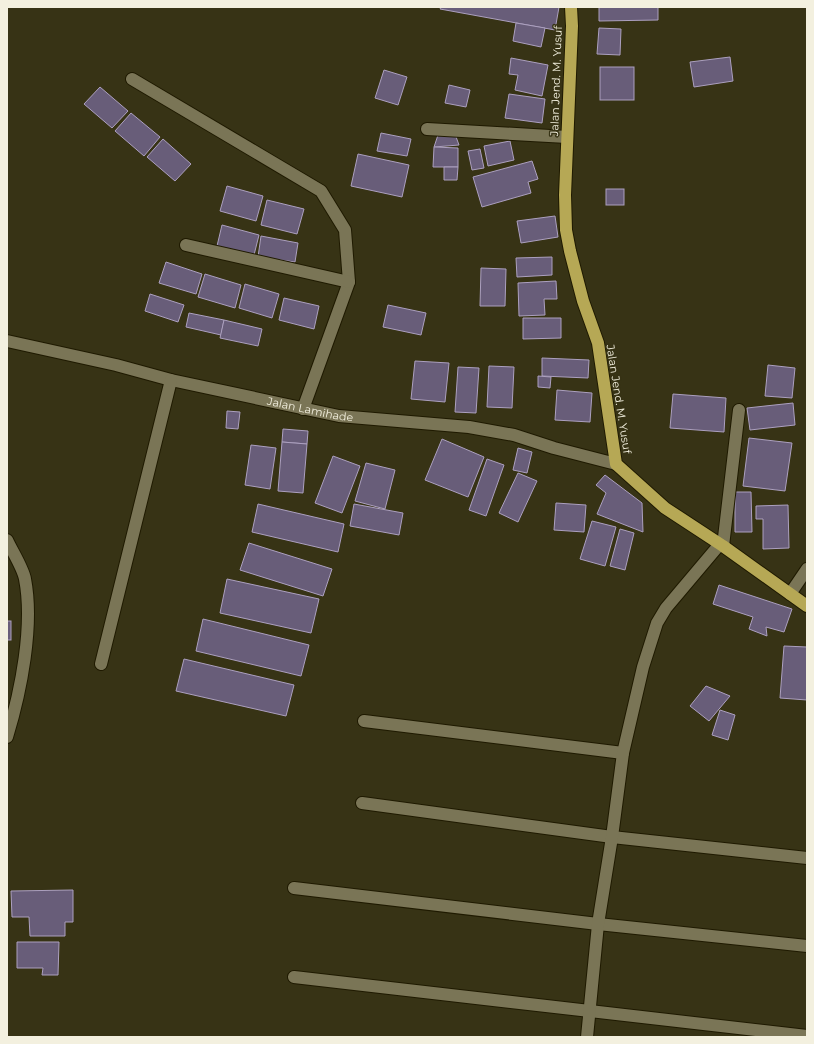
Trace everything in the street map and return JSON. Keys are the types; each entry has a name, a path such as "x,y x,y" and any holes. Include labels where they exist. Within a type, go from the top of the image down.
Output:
{"highway":[{"name":"Jalan Jend. M. Yusuf","path":"571,7 572,26 565,195 566,230 583,301 598,343 616,464 665,508 721,545 807,606"}],"street":[{"path":"132,79 321,191 345,230 349,282 303,408"},
{"path":"427,129 567,137"},
{"path":"186,245 349,282"},
{"name":"Jalan Lamihade","path":"7,341 116,365 171,380 339,416 469,427 514,435 554,448 616,464"},
{"path":"101,664 171,380"},
{"path":"587,1037 598,924 612,837 623,753 643,667 657,623 666,608 721,545 739,410"},
{"path":"7,540 25,578 27,608 26,642 20,686 7,735"},
{"path":"790,594 807,569"},
{"path":"364,721 623,753"},
{"path":"362,803 612,837 807,858"},
{"path":"294,888 598,924 807,946"},
{"path":"294,977 807,1036"}],"building":[{"path":"441,7 559,7 555,30 440,9"},
{"path":"599,7 658,7 658,20 599,21"},
{"path":"516,23 545,28 541,47 513,41"},
{"path":"599,28 621,29 620,55 597,54"},
{"path":"730,57 733,81 694,87 690,62"},
{"path":"511,58 548,65 542,96 515,90 518,75 509,74"},
{"path":"600,67 634,67 634,100 600,100"},
{"path":"384,70 407,77 398,105 375,98"},
{"path":"449,85 470,90 466,107 445,103"},
{"path":"100,87 128,111 112,128 84,104"},
{"path":"509,94 545,99 542,123 505,118"},
{"path":"131,113 160,137 144,156 115,131"},
{"path":"381,133 411,139 407,156 377,151"},
{"path":"455,134 459,145 434,147 438,135"},
{"path":"163,139 191,164 175,181 147,157"},
{"path":"510,141 514,160 488,166 484,146"},
{"path":"434,147 458,148 458,167 433,167"},
{"path":"480,149 484,168 472,170 468,151"},
{"path":"358,154 409,165 402,197 351,186"},
{"path":"532,161 538,179 528,182 531,193 482,207 473,177"},
{"path":"444,167 458,167 457,180 444,180"},
{"path":"227,186 263,196 256,221 220,211"},
{"path":"606,189 624,189 624,205 606,205"},
{"path":"267,200 304,209 297,234 261,225"},
{"path":"555,216 558,237 521,243 517,221"},
{"path":"222,225 259,235 254,255 217,246"},
{"path":"261,236 298,243 295,262 258,257"},
{"path":"552,257 552,275 517,277 516,258"},
{"path":"166,262 202,274 196,294 159,283"},
{"path":"481,268 506,269 505,306 480,306"},
{"path":"205,274 241,285 235,308 198,297"},
{"path":"556,281 557,299 544,299 545,315 519,316 518,283"},
{"path":"245,284 279,294 272,318 239,308"},
{"path":"150,294 184,305 178,322 145,311"},
{"path":"284,298 319,306 314,329 279,320"},
{"path":"388,305 426,313 421,335 383,327"},
{"path":"189,313 224,320 221,335 186,327"},
{"path":"523,318 561,318 561,338 523,339"},
{"path":"224,320 262,329 258,346 220,338"},
{"path":"542,358 589,360 588,378 542,376"},
{"path":"415,361 449,363 445,402 411,399"},
{"path":"768,365 795,368 792,398 765,396"},
{"path":"489,366 514,367 512,408 487,407"},
{"path":"458,367 479,368 476,413 455,412"},
{"path":"538,376 551,377 550,388 538,387"},
{"path":"557,390 592,393 590,422 555,420"},
{"path":"673,394 726,398 724,432 670,428"},
{"path":"793,403 795,425 750,430 747,408"},
{"path":"227,411 240,412 238,429 226,428"},
{"path":"283,429 308,431 307,444 282,442"},
{"path":"749,438 792,443 785,491 743,486"},
{"path":"442,439 484,457 468,497 425,480"},
{"path":"282,442 307,444 303,493 278,491"},
{"path":"251,445 276,448 270,489 245,485"},
{"path":"518,448 532,452 527,473 513,470"},
{"path":"333,456 360,466 342,513 315,503"},
{"path":"487,459 504,465 486,516 469,510"},
{"path":"366,463 395,470 385,509 355,501"},
{"path":"518,473 537,481 518,522 499,513"},
{"path":"605,475 642,503 643,532 597,514 606,493 596,485"},
{"path":"735,492 751,492 752,532 735,532"},
{"path":"556,503 586,505 584,532 554,530"},
{"path":"258,504 344,524 338,552 252,532"},
{"path":"354,504 403,513 399,535 350,526"},
{"path":"788,505 789,548 763,549 763,519 756,519 756,506"},
{"path":"592,521 616,527 605,566 580,559"},
{"path":"620,529 634,533 625,570 610,566"},
{"path":"249,543 332,569 323,596 240,570"},
{"path":"227,579 319,599 311,633 220,613"},
{"path":"719,585 792,609 784,632 766,627 767,636 749,629 753,617 713,604"},
{"path":"203,619 309,645 301,676 196,651"},
{"path":"7,621 11,621 11,640 7,640"},
{"path":"784,646 807,647 807,700 780,698"},
{"path":"184,659 294,685 286,716 176,691"},
{"path":"706,686 730,696 709,721 690,706"},
{"path":"720,710 735,715 728,740 712,735"},
{"path":"73,890 73,922 65,922 65,936 30,936 29,917 12,917 11,891"},
{"path":"17,942 59,942 58,975 42,975 43,968 17,968"}]}
